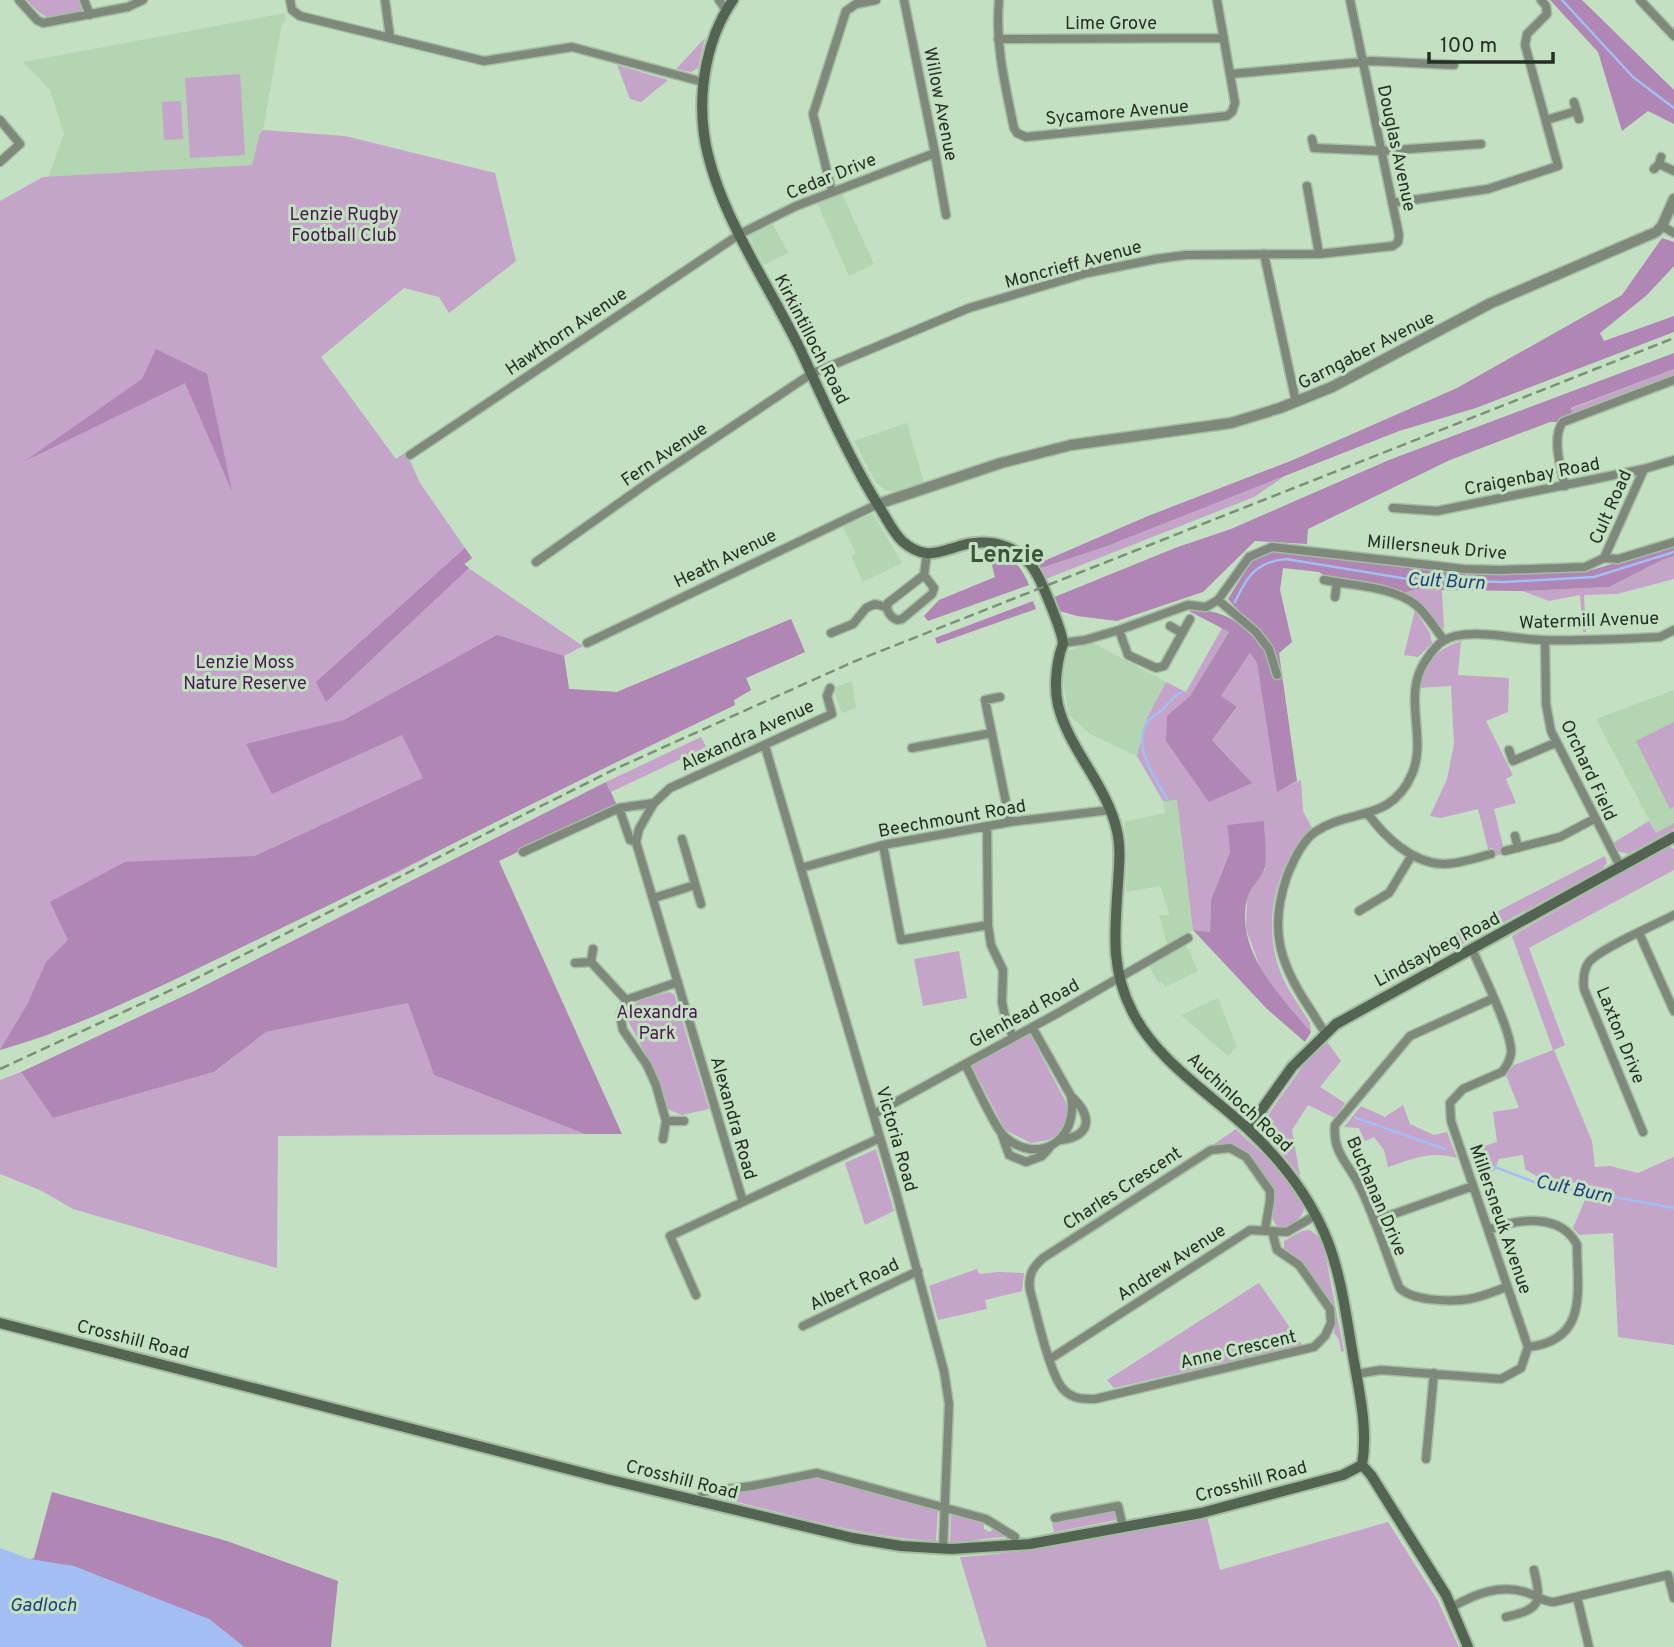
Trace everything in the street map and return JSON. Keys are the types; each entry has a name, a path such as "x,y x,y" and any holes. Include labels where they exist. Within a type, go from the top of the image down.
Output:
{"main road":[{"name":"Kirkintilloch Road","path":"729,5 712,44 703,82 704,136 725,203 878,504 900,539 916,551 927,553"},
{"path":"927,553 943,553 967,544 989,542 1016,550 1029,561 1037,573 1063,643"},
{"name":"Auchinloch Road","path":"1063,643 1055,682 1059,707 1072,739 1110,810 1118,832 1114,952 1119,979 1134,1016 1157,1048 1248,1129 1292,1177 1316,1215 1336,1268 1356,1374 1364,1433 1362,1465"},
{"name":"Lindsaybeg Road","path":"1248,1129 1292,1067 1325,1032 1347,1017 1674,837"},
{"name":"Crosshill Road","path":"0,1323 489,1449 853,1538 901,1546 943,1549 1030,1544 1200,1513 1343,1475 1362,1465"},
{"path":"1362,1465 1371,1475 1452,1607 1468,1647"}],"street":[{"path":"19,0 43,23 128,7 143,0"},
{"path":"85,0 90,15"},
{"path":"290,0 295,13 484,61 572,47 703,82"},
{"path":"385,0 390,37"},
{"path":"719,0 729,5"},
{"path":"832,192 813,114 846,11 856,5 876,0"},
{"name":"Willow Avenue","path":"904,0 946,215"},
{"name":"Sycamore Avenue","path":"999,0 998,39 1014,128 1017,133 1026,137 1222,118 1232,112 1235,103 1230,74"},
{"path":"1217,0 1230,74 1362,62"},
{"name":"Douglas Avenue","path":"1350,0 1399,235 1398,242"},
{"path":"1392,203 1488,189 1559,166 1525,45 1527,34 1547,14 1546,6 1541,0"},
{"path":"1640,0 1673,34"},
{"name":"Lime Grove","path":"998,39 1224,38"},
{"name":"Douglas Avenue","path":"1362,62 1454,65"},
{"path":"1546,120 1577,111"},
{"path":"0,120 20,144 0,162"},
{"path":"1312,139 1314,148 1381,150 1481,144"},
{"name":"Cedar Drive","path":"740,234 796,206 935,153"},
{"path":"1658,163 1674,171"},
{"path":"1307,187 1319,254"},
{"path":"1674,199 1662,226 1674,233"},
{"name":"Garngaber Avenue","path":"878,504 1001,463 1071,444 1231,423 1296,402 1332,387 1491,303 1656,232 1662,226"},
{"name":"Hawthorn Avenue","path":"410,455 740,234"},
{"name":"Moncrieff Avenue","path":"811,374 969,308 1087,273 1176,256 1319,254 1393,246 1398,242"},
{"path":"1264,254 1296,402"},
{"name":"Fern Avenue","path":"536,562 649,482 811,374"},
{"path":"1565,486 1558,438 1559,427 1563,422 1674,380"},
{"name":"Craigenbay Road","path":"1393,508 1437,511 1565,486 1674,460"},
{"name":"Cult Road","path":"1604,558 1644,469"},
{"name":"Heath Avenue","path":"587,643 878,504"},
{"name":"Millersneuk Drive","path":"1217,600 1249,557 1272,547 1464,569 1574,568 1591,565 1604,558 1618,559 1674,542"},
{"path":"886,607 924,575 927,553"},
{"path":"886,607 897,620 926,600 934,588 924,575"},
{"path":"1324,579 1376,589 1408,600 1419,607 1444,640 1423,664 1414,688 1417,743 1412,773 1399,794 1368,814 1330,824 1310,837 1290,868 1280,904 1278,926 1282,958 1292,982 1325,1032"},
{"path":"1335,597 1337,582"},
{"path":"1063,643 1085,640 1188,605 1206,607 1217,600 1256,632 1269,649 1277,675"},
{"path":"831,633 853,624 866,608 875,604 886,607"},
{"path":"1119,629 1128,655 1156,668 1164,666 1190,619"},
{"path":"1170,626 1182,633"},
{"name":"Watermill Avenue","path":"1444,640 1471,634 1545,640 1660,637 1674,630"},
{"name":"Orchard Field","path":"1545,640 1546,711 1555,743 1620,867"},
{"name":"Alexandra Avenue","path":"636,842 644,818 654,803 670,788 832,714 827,696 830,688"},
{"path":"1000,697 985,699 1010,822"},
{"path":"912,748 992,733"},
{"path":"1509,750 1513,761 1555,743"},
{"name":"Victoria Road","path":"765,746 874,1114 944,1371 949,1404 943,1549"},
{"name":"Alexandra Avenue","path":"523,852 619,807 654,803"},
{"name":"Alexandra Road","path":"619,807 630,840 636,842 654,898 743,1202"},
{"name":"Beechmount Road","path":"801,868 883,845 1010,822 1110,810"},
{"path":"1368,814 1383,832 1412,855 1432,863 1444,864 1491,854"},
{"path":"1505,851 1560,837 1594,819"},
{"path":"987,826 990,945 1003,970 1002,1002 1013,1037"},
{"path":"1514,836 1518,848"},
{"path":"682,839 701,904"},
{"path":"883,845 901,940 988,925"},
{"path":"1476,848 1479,858"},
{"path":"1360,911 1388,892 1412,855"},
{"path":"654,898 695,885"},
{"name":"Laxton Drive","path":"1643,1132 1583,981 1585,969 1592,960 1674,915"},
{"path":"1639,933 1674,1011"},
{"name":"Glenhead Road","path":"874,1114 1188,938"},
{"path":"591,962 593,949"},
{"name":"Millersneuk Avenue","path":"1472,949 1510,1043 1509,1060 1502,1072 1463,1089 1450,1102 1451,1121 1528,1347"},
{"path":"591,962 626,1000"},
{"path":"576,963 591,962"},
{"path":"663,1139 666,1121 656,1085 647,1065 623,1030 620,1015 626,1000 678,982"},
{"name":"Buchanan Drive","path":"1494,998 1410,1037 1335,1125 1334,1138 1340,1156 1359,1184 1404,1294 1413,1297 1470,1299 1507,1287"},
{"path":"1002,1135 1032,1149 1049,1147 1062,1140 1074,1138 1085,1128 1087,1117 1071,1096 1032,1027"},
{"path":"965,1064 1002,1135 1009,1155 1026,1162 1042,1156 1049,1147"},
{"path":"1062,1140 1072,1122 1071,1096"},
{"path":"666,1121 684,1121"},
{"path":"696,1295 670,1236 880,1138"},
{"name":"Charles Crescent","path":"1050,1359 1030,1290 1029,1279 1034,1267 1043,1258 1211,1150 1230,1148 1246,1157 1270,1191 1268,1231"},
{"path":"1374,1221 1473,1186"},
{"name":"Andrew Avenue","path":"1050,1359 1250,1230 1287,1232 1316,1215"},
{"path":"1356,1374 1381,1370 1501,1379 1521,1368 1528,1347 1543,1345 1556,1339 1571,1326 1578,1310 1577,1245 1572,1236 1563,1228 1539,1222 1511,1221 1488,1230"},
{"name":"Anne Crescent","path":"1050,1359 1054,1375 1062,1389 1077,1399 1095,1399 1314,1347 1325,1336 1331,1323 1330,1308 1299,1265 1277,1250 1268,1231"},
{"name":"Albert Road","path":"803,1326 918,1270"},
{"path":"1426,1459 1434,1373"},
{"name":"Crosshill Road","path":"702,1492 752,1486 817,1473 986,1519 1015,1537"},
{"path":"1055,1518 1118,1506 1122,1527"},
{"path":"1506,1618 1534,1608 1538,1598 1534,1570"},
{"path":"1452,1607 1474,1595 1502,1590 1526,1592 1550,1602 1671,1573 1674,1598"},
{"path":"1577,1597 1589,1647"}],"shaded area":[{"path":"1550,0 1582,0 1674,90 1674,124 1648,111 1622,131 1598,52"},
{"path":"285,13 286,21 282,23 263,130 252,165 48,177 64,134 50,90 23,62"},
{"path":"842,194 874,264 849,276 817,203"},
{"path":"773,224 788,253 764,265 749,236"},
{"path":"1662,238 1674,242 1674,266 1647,295 1600,333 1604,341 1674,316 1674,332 1476,408 1399,431 1102,548 1041,568 1037,564 1148,516 1293,460 1457,388 1622,295"},
{"path":"156,349 207,374 232,491 185,383 25,461 142,379"},
{"path":"1674,353 1674,369 1571,408 1572,413 1557,422 1550,422 1450,460 1308,529 1307,544 1255,541 1203,592 1117,621 1077,616 1056,610 1052,598 1175,548 1231,529 1389,460"},
{"path":"907,423 924,483 902,491 886,491 876,483 854,441"},
{"path":"871,514 902,563 863,582 851,556 856,553 843,527"},
{"path":"1674,545 1674,556 1609,587 1522,591 1442,590 1425,587 1403,593 1375,584 1325,576 1319,572 1283,568 1280,590 1292,642 1279,653 1297,781 1277,792 1257,663 1250,653 1221,696 1237,707 1212,740 1252,783 1209,802 1166,741 1167,716 1190,696 1229,632 1189,611 1214,612 1236,622 1242,615 1228,599 1252,560 1269,551 1500,573 1574,572 1592,570"},
{"path":"465,548 472,558 464,564 469,568 326,702 316,682"},
{"path":"988,550 1014,562 1029,585 928,621 924,616 939,600 995,577"},
{"path":"1033,601 1036,609 937,644 935,638"},
{"path":"791,619 805,652 746,678 751,690 734,700 735,705 166,984 68,1027 0,1050 28,1003 46,962 68,940 50,902 125,862 255,856 423,778 402,735 272,794 246,744 344,720 497,635 564,656 569,689 617,692"},
{"path":"1092,642 1166,682 1147,718 1137,756 1090,734 1069,715 1063,681 1065,652"},
{"path":"852,681 856,708 842,713 833,688"},
{"path":"1674,690 1674,823 1656,833 1596,719"},
{"path":"606,782 617,805 499,861 622,1134 585,1134 434,1075 408,1003 266,1032 214,1072 53,1118 21,1072 190,993"},
{"path":"1177,799 1193,930 1167,944 1159,915 1170,915 1160,886 1126,892 1127,843 1124,822 1165,813 1163,801"},
{"path":"1264,821 1265,865 1247,899 1245,918 1248,937 1263,972 1311,1032 1305,1042 1266,1008 1193,930 1210,932 1211,900 1230,851 1227,825"},
{"path":"1186,945 1198,971 1165,987 1162,982 1159,983 1149,966"},
{"path":"1218,998 1237,1047 1228,1056 1181,1015"},
{"path":"52,1492 227,1541 338,1581 331,1647 244,1647 209,1619 30,1559 34,1558"}],"green space":[{"path":"27,0 81,0 84,9 82,13 52,18 46,17"},
{"path":"705,38 698,68 691,72 676,69"},
{"path":"617,65 668,80 641,102 630,99"},
{"path":"240,74 245,155 190,158 185,78"},
{"path":"181,101 183,139 164,140 162,102"},
{"name":"Lenzie Moss Nature Reserve","path":"263,130 345,136 495,173 516,261 449,313 439,297 404,288 321,357 396,459 406,452 420,483 472,558 464,565 583,646 564,656 569,689 617,692 791,619 805,652 746,678 751,690 734,700 735,705 519,809 399,872 46,1036 0,1050 0,201 43,177 252,165"},
{"path":"1674,369 1674,375 1572,413 1570,409"},
{"path":"1285,476 1254,497 1046,579 1041,568 1102,548"},
{"path":"1674,556 1674,579 1617,594 1584,595 1586,632 1583,632 1580,595 1549,601 1522,591 1609,587"},
{"path":"1425,587 1442,590 1444,629 1417,601 1403,593"},
{"path":"1415,610 1430,633 1432,643 1418,657 1404,655"},
{"path":"1222,628 1229,632 1190,696 1168,716 1251,782 1212,740 1237,708 1221,696 1250,653 1257,663 1277,791 1301,780 1303,811 1312,828 1288,860 1280,878 1272,917 1272,937 1282,976 1310,1023 1311,1032 1269,984 1246,929 1247,897 1265,869 1227,826 1230,850 1211,900 1210,932 1193,930 1177,800 1163,801 1137,756 1147,718 1166,682 1186,692"},
{"path":"1461,641 1458,675 1509,678 1508,712 1486,721 1513,775 1506,779 1516,803 1494,809 1505,854 1495,856 1493,848 1488,849 1478,809 1441,818 1430,816 1447,779 1454,744 1451,686 1419,688 1433,658"},
{"path":"1674,722 1674,807 1670,809 1636,741"},
{"path":"701,737 706,747 611,792 606,782"},
{"path":"1649,821 1656,833 1674,823 1674,829 1628,854 1618,851 1613,843"},
{"path":"1669,846 1674,849 1674,870 1529,948 1565,1045 1554,1050 1592,1141 1595,1167 1610,1166 1638,1173 1674,1157 1674,1345 1618,1337 1613,1233 1579,1235 1573,1228 1587,1195 1611,1199 1612,1189 1538,1177 1525,1169 1523,1155 1499,1159 1494,1171 1477,1172 1469,1151 1497,1142 1493,1112 1519,1108 1506,1075 1514,1065 1553,1050 1512,936"},
{"path":"1605,856 1607,863 1601,870 1441,956 1434,944"},
{"path":"959,951 967,998 923,1006 914,959"},
{"name":"Alexandra Park","path":"669,992 674,994 709,1109 682,1115 667,1109 661,1083 626,1017 638,1002"},
{"path":"408,1003 434,1075 585,1134 278,1136 277,1268 73,1209 42,1191 0,1174 0,1080 21,1072 53,1118 214,1072 266,1032"},
{"path":"1030,1034 1068,1106 1067,1120 1061,1133 1048,1140 1031,1143 1005,1130 972,1066"},
{"path":"1325,1039 1341,1061 1320,1087 1345,1103 1335,1118 1308,1105 1292,1130 1300,1176 1260,1126"},
{"path":"1403,1105 1410,1124 1434,1135 1447,1132 1457,1158 1430,1155 1388,1167 1384,1150 1374,1137 1365,1141 1359,1128 1344,1127 1361,1106 1385,1117"},
{"path":"1236,1129 1283,1174 1299,1194 1304,1208 1301,1216 1293,1223 1280,1228 1276,1225 1270,1193 1248,1154 1214,1144"},
{"path":"876,1149 894,1211 865,1225 845,1163"},
{"path":"1310,1230 1319,1237 1324,1248 1344,1351 1341,1352 1327,1297 1313,1277 1284,1252 1284,1241 1302,1231"},
{"path":"977,1269 979,1274 1024,1273 1022,1291 985,1300 987,1309 938,1320 929,1286"},
{"path":"1259,1283 1302,1345 1114,1388 1107,1380"},
{"path":"816,1476 938,1510 936,1541 849,1529 705,1494"},
{"path":"1115,1510 1116,1520 1054,1532 1052,1522"},
{"path":"951,1513 984,1523 984,1529 990,1532 994,1528 1009,1537 950,1542"},
{"path":"1207,1516 1220,1570 1388,1522 1438,1601 1459,1647 987,1647 960,1557 1053,1546"}],"water":[{"name":"Gadloch","path":"0,1548 30,1559 74,1566 209,1619 244,1647 0,1647"}],"waterway":[{"path":"1562,0 1633,77 1674,108"},
{"name":"Cult Burn","path":"1235,602 1254,572 1267,563 1286,559 1414,580 1504,582 1594,577 1674,552"},
{"name":"Cult Burn","path":"1167,799 1151,772 1143,751 1143,731 1149,720 1182,692"},
{"name":"Cult Burn","path":"1356,1118 1445,1149"},
{"name":"Cult Burn","path":"1476,1160 1537,1183 1674,1208"}],"railway":[{"path":"0,1069 195,979 615,769 853,662 1674,338"}],"district":[{"name":"Lenzie","path":"1007,554"}],"park label":[{"name":"Lenzie Rugby Football Club","path":"344,224"}]}
